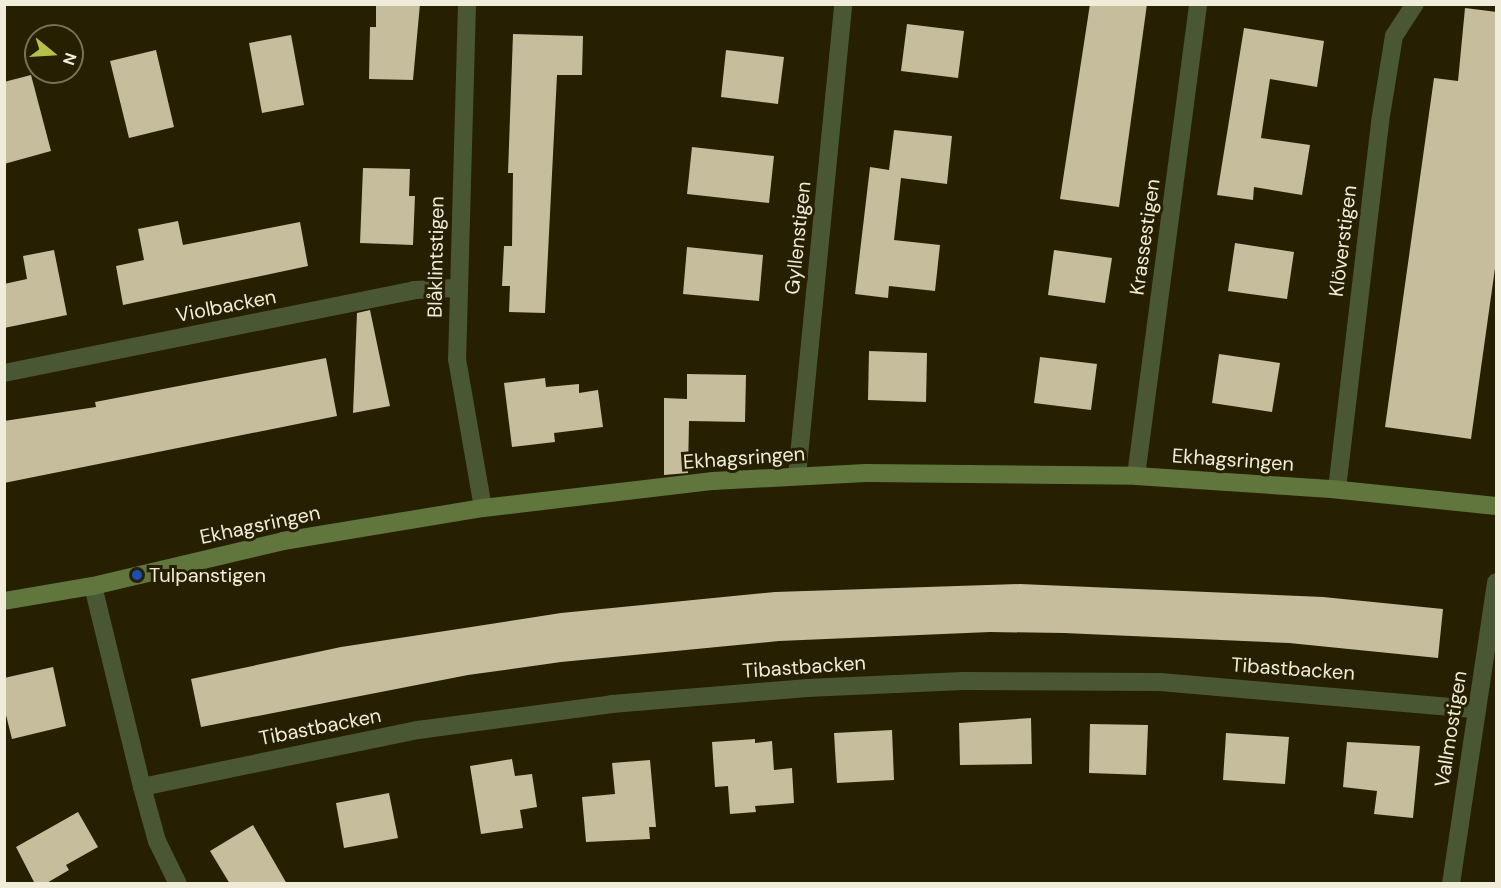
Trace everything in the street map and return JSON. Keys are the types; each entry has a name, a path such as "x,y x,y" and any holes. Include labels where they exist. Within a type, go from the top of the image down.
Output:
{"street":[{"name":"Blåklintstigen","path":"467,4 456,288 457,359 483,508"},
{"name":"Gyllenstigen","path":"797,476 843,4"},
{"name":"Krassestigen","path":"1136,476 1198,4"},
{"name":"Klöverstigen","path":"1337,489 1380,122 1394,36 1415,4"},
{"name":"Violbacken","path":"4,373 414,290 456,288"},
{"name":"Ekhagsringen","path":"4,601 93,586 283,541 483,508 713,481 797,476 1136,476 1337,489 1497,506"},
{"name":"Vallmostigen","path":"1451,884 1497,582"},
{"path":"93,586 142,787 158,842 178,884"},
{"name":"Tibastbacken","path":"142,787 418,730 612,704 807,688 963,681 1161,682 1477,709"}],"building":[{"path":"376,4 420,4 413,80 369,79 370,27 376,27"},
{"path":"1090,4 1147,4 1119,207 1060,199"},
{"path":"1465,8 1497,12 1497,254 1471,439 1385,427 1434,78 1458,81"},
{"path":"907,24 964,31 958,78 901,71"},
{"path":"1244,28 1324,41 1317,87 1270,79 1261,138 1310,145 1302,195 1254,187 1253,200 1217,195"},
{"path":"513,34 583,36 582,75 557,75 545,313 509,312 510,286 502,286 504,246 512,246 513,173 508,173"},
{"path":"291,35 304,105 262,113 249,43"},
{"path":"156,50 174,127 129,138 110,61"},
{"path":"726,50 784,57 778,104 721,97"},
{"path":"24,77 24,84 33,84 51,151 4,164 4,82"},
{"path":"894,130 952,136 947,184 901,178 894,240 940,245 935,291 889,286 888,298 855,294 870,167 889,170"},
{"path":"692,147 774,156 769,203 687,194"},
{"path":"363,168 410,169 409,196 415,196 413,245 360,243"},
{"path":"178,221 183,245 300,222 308,266 123,305 116,266 144,260 138,229"},
{"path":"1235,243 1294,252 1287,299 1228,291"},
{"path":"687,247 763,255 759,301 683,294"},
{"path":"54,250 67,315 4,328 4,284 27,279 23,256"},
{"path":"1054,250 1112,258 1105,303 1048,295"},
{"path":"370,310 390,406 353,413 357,313"},
{"path":"869,351 927,353 926,402 868,400"},
{"path":"1219,354 1280,363 1272,412 1212,403"},
{"path":"1040,357 1097,364 1091,410 1034,403"},
{"path":"326,358 337,416 4,483 4,421 96,407 95,402"},
{"path":"687,374 746,375 745,422 689,421 688,473 664,475 664,398 687,399"},
{"path":"545,378 546,387 579,384 579,393 598,390 603,427 554,433 555,442 512,447 504,383"},
{"path":"1020,584 1323,597 1443,609 1438,658 1289,643 1064,633 990,632 779,641 561,662 468,675 201,727 191,679 341,647 561,613 775,592"},
{"path":"53,667 66,726 12,739 4,707 4,678"},
{"path":"1031,718 1032,764 960,765 959,723"},
{"path":"1090,724 1148,725 1146,775 1089,773"},
{"path":"892,730 894,780 837,783 834,733"},
{"path":"1226,733 1289,737 1285,784 1223,780"},
{"path":"755,739 755,743 772,741 774,770 792,768 794,803 755,806 756,812 730,814 728,786 715,787 712,742"},
{"path":"1347,742 1420,746 1413,818 1374,814 1377,791 1343,787"},
{"path":"512,759 515,776 532,774 537,807 520,810 523,828 481,834 470,766"},
{"path":"650,760 656,827 649,827 650,839 586,842 582,797 615,794 612,763"},
{"path":"389,793 398,838 344,848 336,803"},
{"path":"78,812 98,847 66,865 69,870 45,884 35,884 16,847"},
{"path":"253,825 287,884 230,884 210,851"}],"place":[{"name":"Tulpanstigen","path":"137,575"}]}
